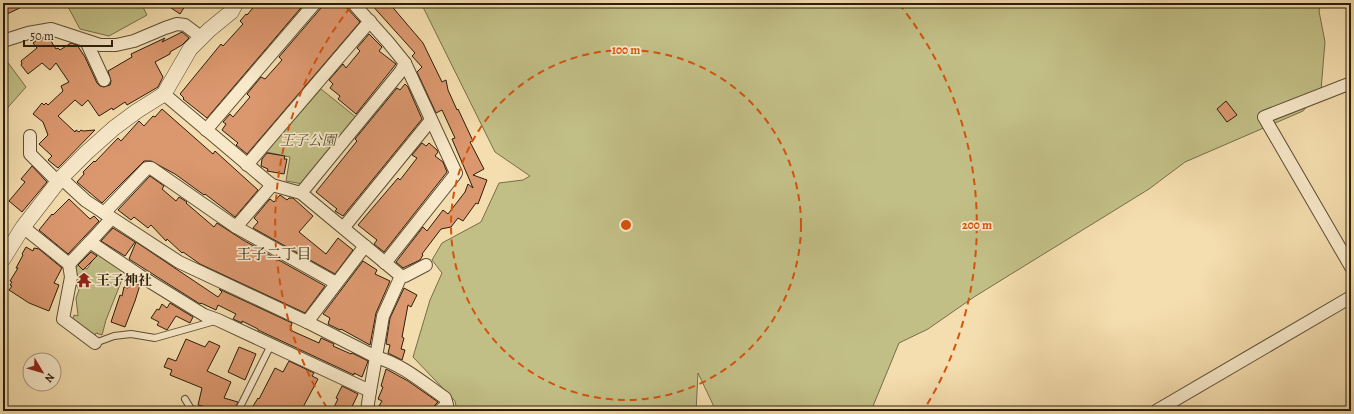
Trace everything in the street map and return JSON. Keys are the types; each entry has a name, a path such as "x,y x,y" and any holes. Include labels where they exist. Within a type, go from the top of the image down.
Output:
{"street":[{"path":"3,259 23,227 60,180 86,153 114,128 136,110 164,94 190,49 201,37 231,12 236,3"},
{"path":"206,130 315,3"},
{"path":"353,3 405,63 430,120 456,173 385,262"},
{"path":"247,165 370,21"},
{"path":"3,42 28,33 51,29 100,45 116,45 134,41 177,24 185,25 201,37"},
{"path":"86,41 95,71 104,80"},
{"path":"301,193 401,71 405,63"},
{"path":"1351,83 1264,118 1351,266"},
{"path":"164,94 272,185 301,193 344,227 401,276"},
{"path":"344,227 430,120"},
{"path":"30,136 30,154 86,202 180,262 307,322 376,357 407,370 445,398 447,405 439,411"},
{"path":"69,264 90,242 108,216 147,168 151,168 236,227 336,283"},
{"path":"236,227 272,185"},
{"path":"23,227 69,264 71,277 63,319 95,343"},
{"path":"90,242 138,275 204,315 218,320 370,392"},
{"path":"307,322 365,246"},
{"path":"401,276 405,276 426,265"},
{"path":"370,411 367,410 383,316 401,276"},
{"path":"1156,411 1351,297"}],"lane":[{"path":"95,343 114,336 131,334 155,338 218,320"},
{"path":"238,411 270,345"},
{"path":"185,399 191,409 200,411"}],"green space":[{"path":"66,3 141,3 147,15 109,36 80,29"},
{"path":"421,3 1321,3 1319,11 1325,42 1321,90 1303,111 1185,162 1149,189 974,297 928,329 899,343 871,411 716,411 698,373 696,411 457,411 455,401 413,357 430,300 442,273 432,260 442,243 481,222 499,183 523,180 530,176 495,152"},
{"path":"3,56 26,87 3,113"},
{"name":"王子公園","path":"321,89 357,118 303,184 286,181 290,157 266,152"},
{"path":"103,252 125,272 106,320 102,335 96,333 94,339 72,322 74,315 78,316 76,298 79,290 74,281 75,268 79,265 87,269 96,255"}],"building":[{"path":"3,3 30,3 3,16"},
{"path":"164,3 187,3 180,14"},
{"path":"257,3 276,3 282,8 286,3 305,3 207,118 183,99 184,98 180,94 221,44 223,46 243,24 240,21"},
{"path":"322,3 342,3 360,22 247,154 236,145 238,143 222,130 226,124 223,122 230,114 233,117 250,97 247,94 261,77 265,79 282,60 279,57 321,8"},
{"path":"370,3 389,3 423,43 442,82 446,80 448,90 473,141 470,142 484,169 473,175 487,180 478,204 476,203 463,221 458,218 451,227 441,229 422,254 423,255 420,260 403,268 396,262 423,227 427,231 443,210 448,214 465,192 468,184 473,188 452,139 455,138 442,110 436,113 417,72 422,67 412,56 415,53"},
{"path":"182,32 189,38 182,45 170,52 170,54 155,62 163,77 158,87 127,105 125,102 113,110 112,108 99,116 88,100 82,106 75,100 58,116 75,132 76,130 79,132 81,130 95,130 58,168 48,160 52,156 39,144 48,135 43,122 33,114 42,103 44,105 46,103 48,105 63,91 61,86 69,82 56,63 50,70 42,63 28,74 21,65 21,61 37,48 33,43 40,38 43,38 45,41 49,38 56,49 58,48 60,50 71,43 77,45 85,57 97,83 104,87 110,85 111,81 108,71 132,57 131,54 165,38 162,42"},
{"path":"369,34 382,47 379,51 396,64 356,114 338,99 340,96 330,88 333,84 329,80 343,64 346,68 360,51 357,48"},
{"path":"405,84 408,87 422,119 343,216 335,211 337,209 316,192 357,141 355,139 397,88 400,90"},
{"path":"1226,101 1237,115 1227,122 1217,109"},
{"path":"162,109 213,154 215,151 258,190 235,217 205,194 204,195 175,174 151,161 144,161 102,203 77,182 84,174 83,172 118,138 121,141 139,121 144,126"},
{"path":"422,143 426,146 429,143 437,150 438,152 435,156 443,162 447,172 384,252 374,244 377,240 358,225 398,178 400,180 417,158 412,155"},
{"path":"267,153 285,156 284,159 287,159 284,174 267,171 268,169 261,166 262,159"},
{"path":"32,166 47,182 22,212 9,201 25,182 21,179"},
{"path":"150,176 164,186 162,189 176,201 179,197 187,202 186,203 214,227 217,223 243,240 325,286 305,313 200,264 183,252 182,253 167,239 166,241 151,225 148,228 134,217 131,220 118,210"},
{"path":"280,195 287,200 289,198 293,198 313,216 299,232 326,254 338,238 353,250 335,274 253,228 258,222 254,218 270,199 274,202"},
{"path":"69,199 90,219 94,216 99,221 68,254 39,230 52,214 53,215"},
{"path":"113,228 135,242 125,256 101,241"},
{"path":"136,242 218,297 222,292 219,289 292,323 290,330 319,343 321,338 334,344 333,346 368,361 362,377 354,373 354,375 242,321 242,323 233,319 236,314 218,305 216,310 201,303 200,304 129,259"},
{"path":"26,247 33,251 34,248 39,249 62,268 54,283 59,285 49,311 29,303 9,290 12,286 10,285 12,282 10,281 18,268 16,268"},
{"path":"91,252 97,256 83,270 78,265"},
{"path":"363,261 377,270 375,274 390,281 376,313 370,345 341,329 340,330 328,324 330,318 323,314"},
{"path":"130,282 140,285 125,327 111,322 120,295 122,296 124,287 128,288"},
{"path":"404,288 417,295 411,307 408,305 402,337 404,338 401,349 405,350 402,360 388,353 390,345 386,344 390,318"},
{"path":"170,303 193,317 190,323 176,316 167,330 157,325 159,322 151,318 157,309 159,310 162,304 167,308"},
{"path":"186,339 205,347 209,341 220,346 207,371 231,382 224,398 238,402 234,411 222,411 198,405 202,388 170,375 172,370 164,367 168,358 176,361"},
{"path":"239,347 256,354 245,380 228,372"},
{"path":"289,361 314,373 312,376 318,379 301,411 250,411 258,398 259,399 275,368 283,372"},
{"path":"386,369 408,381 438,402 432,408 432,411 390,411 379,406 382,401 378,399 383,387 381,386"},
{"path":"342,386 358,394 350,411 332,411 338,399 336,398"}],"place":[{"name":"王子神社","path":"84,280"}],"district":[{"name":"王子二丁目","path":"274,254"}]}
